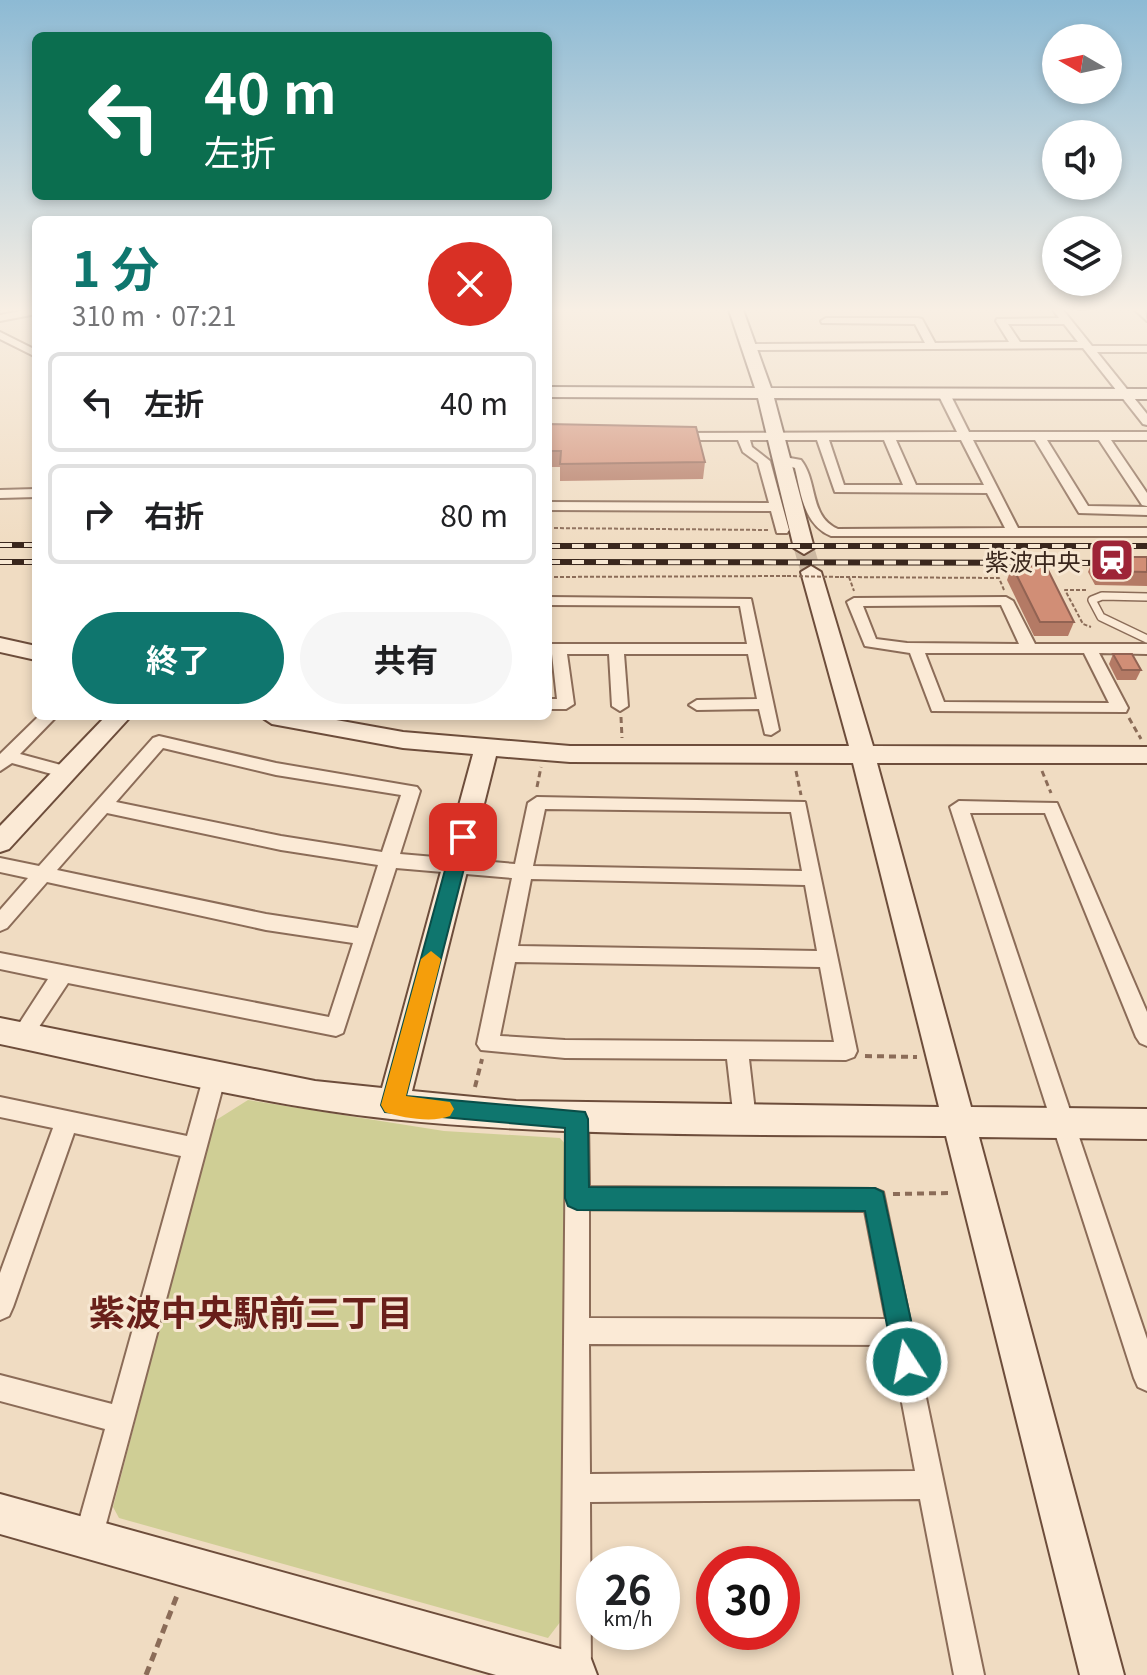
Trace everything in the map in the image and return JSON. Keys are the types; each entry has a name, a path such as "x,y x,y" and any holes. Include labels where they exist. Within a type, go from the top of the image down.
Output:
{"street":[{"path":"763,388 864,756 1102,1675"},
{"path":"1119,388 1147,422"},
{"path":"552,392 1147,394"},
{"path":"944,394 1014,533"},
{"path":"657,436 1147,436"},
{"path":"743,437 747,449 764,461 782,530"},
{"path":"822,437 839,489 993,489"},
{"path":"889,437 911,489"},
{"path":"1039,437 1084,510 1147,511"},
{"path":"1103,437 1147,502"},
{"path":"783,459 797,463 801,468 817,524 825,531 1147,532"},
{"path":"0,494 32,493"},
{"path":"552,506 776,507"},
{"path":"552,601 746,602 771,730"},
{"path":"1029,648 1006,601 854,602 870,643 916,648 1147,649"},
{"path":"0,645 32,652"},
{"path":"916,648 938,707 1120,708 1089,649"},
{"path":"552,704 566,704 554,649 755,649"},
{"path":"616,649 620,706"},
{"path":"697,705 766,704"},
{"path":"4,761 45,720"},
{"path":"0,842 115,720"},
{"path":"323,721 486,749 570,754 864,756 1145,749"},
{"path":"0,923 159,742 276,769 411,791 336,1027 0,961"},
{"path":"393,1105 486,749"},
{"path":"4,761 66,772"},
{"path":"537,803 799,806 846,1051 565,1049 488,1044 537,803"},
{"path":"103,806 302,847 455,867 523,873 813,878"},
{"path":"1147,1037 1051,807 959,807 1147,1378"},
{"path":"0,865 266,922 363,937"},
{"path":"506,954 828,959"},
{"path":"63,973 11,1034 315,1095 393,1105 577,1119 1147,1124"},
{"path":"737,1052 745,1120"},
{"path":"88,1539 215,1075"},
{"path":"0,1107 195,1148"},
{"path":"0,1514 576,1675 577,1119"},
{"path":"0,1307 67,1121"},
{"path":"577,1198 875,1200 969,1675"},
{"path":"576,1331 901,1332"},
{"path":"0,1388 122,1420"},
{"path":"576,1488 931,1485"}],"lane":[{"path":"1147,597 1102,596 1094,598 1092,604 1101,617 1147,639"}],"path":[{"path":"552,528 782,530"},
{"path":"552,577 810,568"},
{"path":"810,568 999,578 1006,601"},
{"path":"620,706 622,742"},
{"path":"1120,708 1145,749"},
{"path":"537,803 542,765"},
{"path":"796,767 802,800 799,806"},
{"path":"1041,769 1055,801 1051,807"},
{"path":"473,1099 488,1044"},
{"path":"846,1051 859,1056 917,1057"},
{"path":"875,1200 883,1194 950,1193"},
{"path":"146,1675 188,1567"}],"shaded area":[{"path":"248,1100 444,1131 560,1138 567,1146 561,1621 548,1638 119,1518 113,1507 213,1122"}],"building":[{"path":"552,424 696,427 705,462 560,464 561,451 552,451"},
{"path":"1094,557 1147,557 1147,572 1101,571"},
{"path":"1012,566 1046,566 1074,622 1040,622"},
{"path":"1113,654 1132,654 1141,670 1122,670"}],"tunnel":[{"path":"804,548 811,572"}],"railway":[{"path":"0,545 32,545"},
{"path":"552,546 1147,546"},
{"path":"0,562 32,562"},
{"path":"552,562 1147,563"}],"slow traffic":[{"path":"431,959 393,1105 442,1109"}],"place":[{"name":"紫波中央","path":"1112,560"}],"district":[{"name":"紫波中央駅前三丁目","path":"251,1310"}],"route":[{"path":"463,837 393,1105 577,1119 577,1198 875,1200 907,1362"}]}
